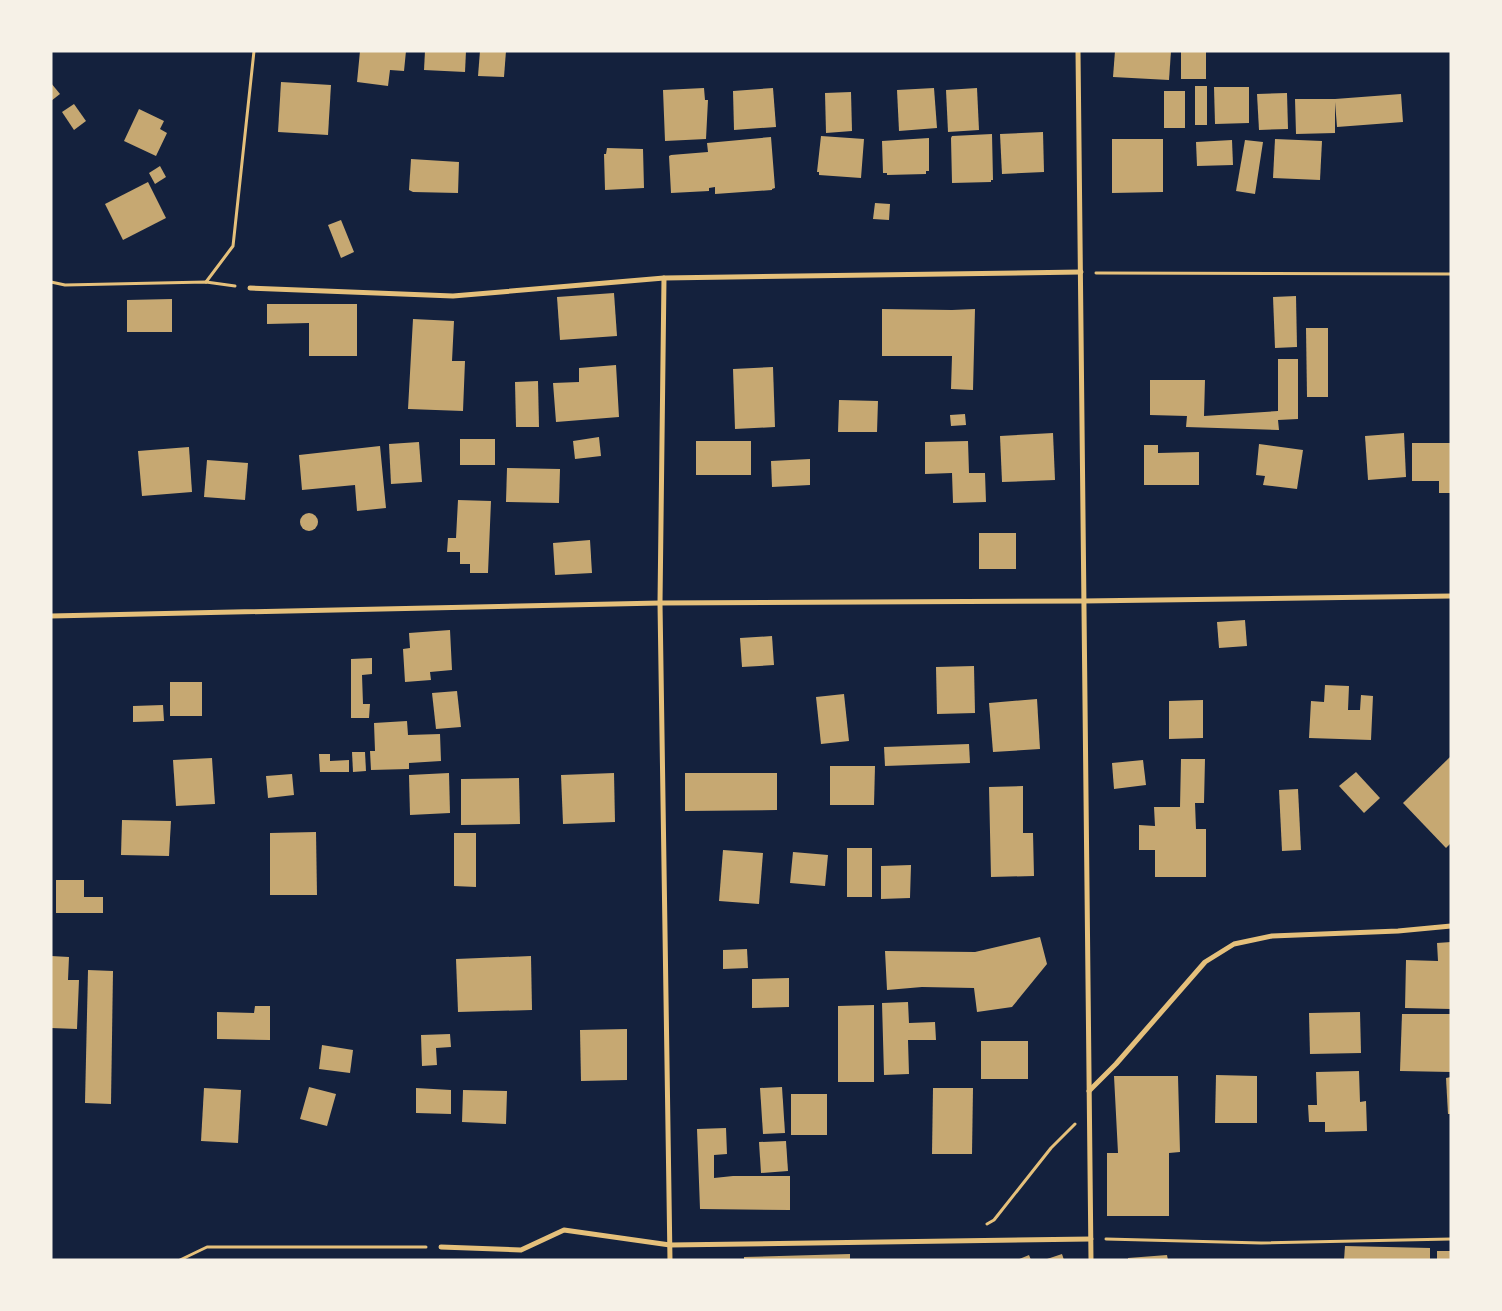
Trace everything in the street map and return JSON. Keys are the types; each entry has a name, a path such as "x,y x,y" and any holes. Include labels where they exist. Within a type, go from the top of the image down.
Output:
{"street":[{"path":"1078,51 1091,1260"},
{"path":"250,288 453,296 664,278 1080,272"},
{"path":"664,278 660,603 670,1260"},
{"path":"51,616 660,603 1083,601 1451,596"},
{"path":"1089,1091 1122,1057 1205,962 1234,944 1272,936 1451,926"},
{"path":"441,1248 521,1250 564,1230 670,1245 1091,1239"}],"path":[{"path":"206,282 233,246 254,51"},
{"path":"1080,272 1451,274"},
{"path":"51,282 65,285 206,282 250,288"},
{"path":"986,1224 994,1220 1051,1148 1090,1108"},
{"path":"1091,1239 1261,1243 1451,1239"},
{"path":"180,1260 207,1247 441,1248"}],"building":[{"path":"360,51 406,51 404,71 390,70 388,86 357,82"},
{"path":"425,51 466,51 465,72 424,70"},
{"path":"480,51 506,51 504,77 478,76"},
{"path":"1115,51 1171,51 1169,80 1113,77"},
{"path":"1181,51 1206,51 1206,79 1181,79"},
{"path":"281,82 331,85 328,135 278,132"},
{"path":"51,83 60,94 51,101"},
{"path":"1195,86 1207,86 1207,125 1195,125"},
{"path":"1214,87 1249,87 1249,123 1215,124"},
{"path":"704,88 705,100 708,100 706,139 665,141 663,90"},
{"path":"773,88 776,127 734,130 733,91"},
{"path":"934,88 937,128 899,131 897,90"},
{"path":"977,88 979,130 948,132 946,90"},
{"path":"1164,91 1185,91 1185,128 1164,128"},
{"path":"851,92 852,131 826,133 825,93"},
{"path":"1287,93 1288,129 1259,130 1257,94"},
{"path":"1401,94 1403,122 1337,127 1335,102 1335,133 1296,134 1295,99 1335,99"},
{"path":"74,104 86,121 74,130 62,112"},
{"path":"139,109 164,121 160,129 167,133 156,156 124,141"},
{"path":"1043,132 1044,172 1002,174 1000,134"},
{"path":"992,134 993,180 991,182 952,183 952,136"},
{"path":"821,136 864,139 861,178 819,175 819,172 817,172"},
{"path":"771,137 775,188 772,190 715,194 715,187 709,188 709,191 671,193 669,156 708,152 707,143"},
{"path":"929,138 929,171 926,171 926,174 887,175 887,173 883,173 882,141"},
{"path":"1112,139 1163,139 1163,192 1112,193"},
{"path":"1275,139 1322,141 1320,180 1273,178"},
{"path":"1232,140 1233,165 1197,166 1196,142"},
{"path":"1245,140 1263,142 1255,194 1236,191"},
{"path":"607,148 643,149 644,188 605,190 604,154 606,154"},
{"path":"411,159 459,162 458,193 413,192 409,190"},
{"path":"160,166 166,177 155,184 149,173"},
{"path":"148,182 166,218 123,240 105,204"},
{"path":"875,203 890,204 889,220 873,219"},
{"path":"341,220 354,252 341,258 328,225"},
{"path":"614,293 617,336 560,340 557,297"},
{"path":"1296,296 1297,347 1275,348 1273,297"},
{"path":"172,299 172,332 127,332 127,300"},
{"path":"267,304 357,304 357,356 309,356 309,323 267,324"},
{"path":"882,309 975,309 973,390 951,389 952,356 882,356"},
{"path":"413,319 454,321 452,361 465,361 463,411 408,409"},
{"path":"1306,328 1328,328 1328,397 1307,397"},
{"path":"1278,359 1298,359 1298,419 1278,420 1279,430 1186,427 1187,416 1150,415 1150,380 1205,380 1204,416 1278,411"},
{"path":"616,365 619,417 556,422 553,383 579,382 579,368"},
{"path":"773,367 775,427 735,429 733,369"},
{"path":"538,381 539,427 516,427 515,382"},
{"path":"839,400 878,401 877,432 838,432"},
{"path":"965,414 966,425 951,426 950,415"},
{"path":"1053,433 1055,480 1002,482 1000,436"},
{"path":"1404,433 1406,477 1368,480 1365,436"},
{"path":"599,437 601,456 575,459 573,441"},
{"path":"460,439 495,439 495,465 460,465"},
{"path":"696,441 751,441 751,475 696,475"},
{"path":"968,441 969,473 985,473 986,502 953,503 952,473 925,474 925,442"},
{"path":"419,442 422,482 391,484 389,444"},
{"path":"1412,443 1451,443 1451,493 1439,493 1439,481 1412,481"},
{"path":"1259,444 1303,450 1297,489 1263,485 1265,476 1256,475"},
{"path":"1144,445 1158,445 1158,453 1199,452 1199,485 1144,485"},
{"path":"380,446 386,508 357,511 355,485 302,490 299,455"},
{"path":"189,447 192,492 142,496 138,451"},
{"path":"810,459 810,485 772,487 771,461"},
{"path":"207,460 248,463 245,500 204,497"},
{"path":"507,468 560,469 559,503 506,502"},
{"path":"458,500 491,501 488,573 470,573 470,564 460,564 460,552 447,552 448,538 456,538"},
{"path":"309,513 315,516 318,522 315,528 309,531 303,528 300,522 303,516"},
{"path":"979,533 1016,533 1016,569 979,569"},
{"path":"590,540 592,573 555,575 553,543"},
{"path":"1245,620 1247,646 1219,648 1217,622"},
{"path":"450,630 452,670 430,672 431,680 405,682 403,649 410,648 409,633"},
{"path":"772,636 774,665 742,667 740,638"},
{"path":"372,658 372,674 362,675 363,704 370,704 369,718 351,718 351,659"},
{"path":"974,666 975,713 937,714 936,667"},
{"path":"170,682 202,682 202,716 170,716"},
{"path":"1325,685 1349,686 1348,710 1360,710 1361,695 1373,696 1371,740 1309,738 1311,701 1324,702"},
{"path":"457,691 461,727 436,729 432,693"},
{"path":"844,694 849,741 821,744 816,697"},
{"path":"1037,699 1040,749 993,752 989,703"},
{"path":"1203,700 1203,738 1169,739 1169,701"},
{"path":"163,705 164,721 133,722 133,706"},
{"path":"407,721 408,735 440,734 441,761 409,763 409,769 371,770 370,751 375,751 374,723"},
{"path":"969,744 970,763 885,766 884,747"},
{"path":"352,752 365,752 366,771 353,772"},
{"path":"319,754 330,754 330,761 349,760 349,772 320,772"},
{"path":"1451,756 1451,843 1446,848 1403,803"},
{"path":"212,758 215,804 176,806 173,760"},
{"path":"1181,759 1205,759 1204,803 1195,803 1196,829 1206,829 1206,877 1155,877 1155,850 1139,850 1139,825 1155,826 1154,807 1180,807"},
{"path":"1143,760 1146,785 1114,789 1112,763"},
{"path":"830,766 875,766 874,805 830,805"},
{"path":"1356,772 1380,798 1364,813 1339,786"},
{"path":"449,773 450,813 410,815 409,775"},
{"path":"614,773 615,822 563,824 561,775"},
{"path":"685,773 777,773 777,810 685,811"},
{"path":"292,774 294,795 268,798 266,776"},
{"path":"519,778 520,824 461,825 461,779"},
{"path":"1023,786 1023,833 1033,833 1034,876 991,877 989,787"},
{"path":"1298,789 1301,850 1282,851 1279,790"},
{"path":"122,820 171,821 169,856 121,855"},
{"path":"316,832 317,895 270,895 270,833"},
{"path":"454,833 476,833 476,887 454,886"},
{"path":"847,848 872,848 872,897 847,897"},
{"path":"723,850 763,853 759,904 719,901"},
{"path":"793,852 828,855 825,886 790,883"},
{"path":"911,865 910,898 881,899 881,866"},
{"path":"56,880 84,880 84,897 103,897 103,913 56,913"},
{"path":"1040,937 1047,964 1012,1007 977,1012 974,988 922,987 887,990 885,951 975,952"},
{"path":"1451,942 1451,1009 1405,1008 1406,960 1438,961 1437,943"},
{"path":"747,949 748,968 723,969 723,950"},
{"path":"51,956 69,957 68,980 79,980 77,1029 51,1028"},
{"path":"531,956 532,1010 458,1012 456,959"},
{"path":"88,970 113,971 111,1104 85,1103"},
{"path":"789,978 789,1007 752,1008 752,979"},
{"path":"908,1002 909,1023 935,1022 936,1040 908,1040 909,1074 884,1075 882,1003"},
{"path":"874,1005 874,1082 838,1082 838,1006"},
{"path":"255,1006 270,1006 270,1040 217,1039 217,1012 254,1013"},
{"path":"1360,1012 1361,1053 1310,1054 1309,1013"},
{"path":"1402,1014 1451,1014 1451,1072 1400,1071"},
{"path":"627,1029 627,1080 581,1081 580,1030"},
{"path":"450,1034 451,1047 436,1048 437,1065 422,1066 421,1035"},
{"path":"981,1041 1028,1041 1028,1079 981,1079"},
{"path":"322,1045 353,1050 350,1073 319,1069"},
{"path":"1359,1071 1360,1102 1366,1101 1367,1131 1325,1132 1325,1122 1309,1122 1308,1105 1317,1105 1316,1072"},
{"path":"1216,1075 1257,1076 1257,1123 1215,1123"},
{"path":"1114,1076 1178,1076 1180,1152 1169,1153 1169,1216 1107,1216 1107,1153 1118,1153"},
{"path":"1451,1077 1451,1114 1448,1114 1446,1078"},
{"path":"309,1087 336,1094 327,1126 300,1119"},
{"path":"782,1087 785,1133 763,1134 760,1088"},
{"path":"204,1088 241,1090 238,1143 201,1141"},
{"path":"416,1088 451,1090 451,1114 416,1113"},
{"path":"933,1088 973,1088 972,1154 932,1154"},
{"path":"463,1090 507,1091 506,1124 462,1122"},
{"path":"791,1094 827,1094 827,1135 791,1135"},
{"path":"726,1128 727,1154 714,1155 714,1178 790,1176 790,1210 700,1209 697,1129"},
{"path":"786,1141 788,1171 761,1173 759,1142"},
{"path":"1345,1246 1430,1248 1430,1260 1344,1260"},
{"path":"1437,1251 1451,1251 1451,1260 1437,1260"},
{"path":"850,1254 850,1260 744,1260 744,1257"},
{"path":"1062,1254 1064,1260 1047,1260 1047,1259"},
{"path":"1029,1255 1031,1260 1017,1260"},
{"path":"1167,1255 1168,1260 1128,1260 1128,1258"}]}
